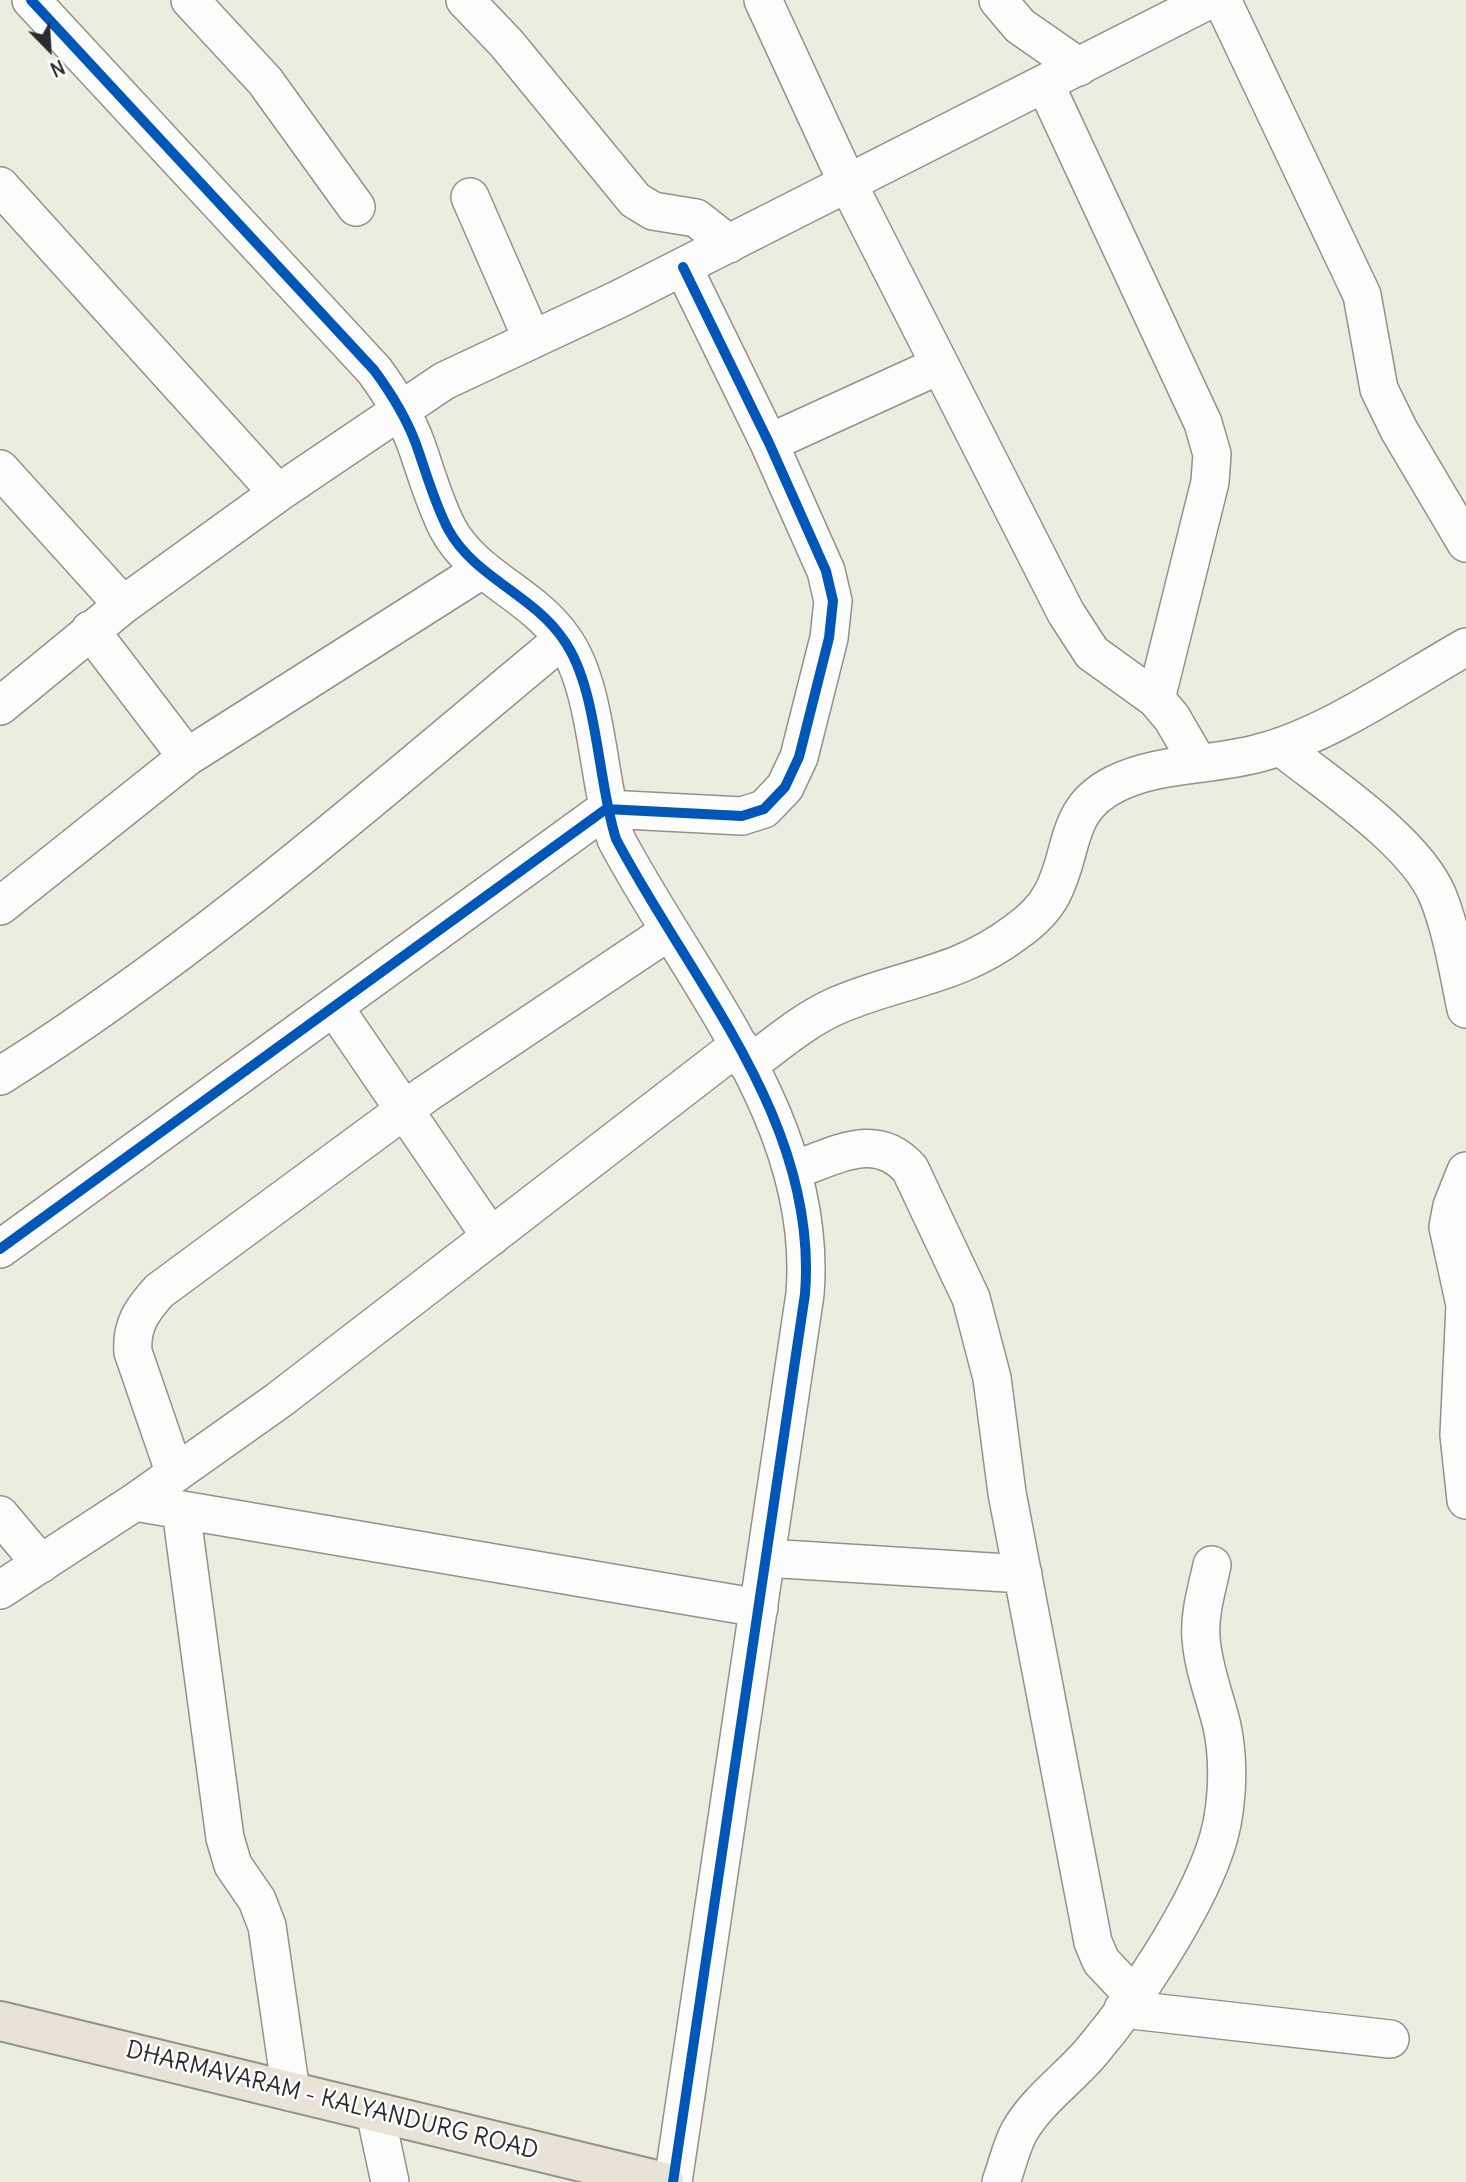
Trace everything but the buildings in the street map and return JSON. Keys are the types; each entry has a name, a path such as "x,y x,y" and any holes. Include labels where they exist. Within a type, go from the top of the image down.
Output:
{"main road":[{"name":"DHARMAVARAM - KALYANDURG ROAD","path":"0,2021 664,2182"}],"street":[{"path":"31,0 355,348 401,409 449,531 467,556 513,589 564,639 577,665 586,693 606,809 616,839 668,932 744,1055 794,1170 807,1260 759,1608 673,2182"},
{"path":"190,0 257,71 356,207"},
{"path":"465,0 507,44 635,200 653,211 696,218 729,244"},
{"path":"762,0 847,182 1082,641 1092,653 1156,699 1172,718 1198,763"},
{"path":"998,0 1020,26 1079,67"},
{"path":"0,706 123,605 278,493 444,381 683,267 1209,0"},
{"path":"1222,0 1362,295 1380,389 1399,430 1466,543"},
{"path":"1045,84 1203,423 1212,454 1210,482 1156,699"},
{"path":"0,186 278,493"},
{"path":"470,197 532,339"},
{"path":"0,1249 606,809 742,816 764,809 785,787 799,757 829,638 833,601 826,571 769,443 683,267"},
{"path":"769,443 940,365"},
{"path":"0,469 123,605"},
{"path":"0,905 187,757 483,569"},
{"path":"90,630 187,757"},
{"path":"0,1076 92,1017 210,928 564,639"},
{"path":"0,1590 135,1502 279,1400 491,1237 744,1055 833,1007 953,969 1017,932 1051,895 1068,839 1087,803 1118,782 1280,747 1338,719 1466,647"},
{"path":"1280,747 1388,834 1422,868 1446,919 1466,1009"},
{"path":"174,1474 133,1352 132,1337 144,1308 159,1291 404,1110 668,932"},
{"path":"334,1007 491,1237"},
{"path":"794,1170 858,1149 878,1147 897,1154 911,1169 963,1281 983,1340 992,1378 1002,1464 1094,1942 1101,1961 1128,2002 1390,2039"},
{"path":"1466,1171 1452,1206 1448,1227 1449,1242 1465,1305 1463,1435 1466,1500"},
{"path":"135,1502 759,1608"},
{"path":"181,1510 225,1838 233,1865 257,1900 267,1926 291,2092"},
{"path":"0,1515 41,1563"},
{"path":"766,1558 1023,1574"},
{"path":"1001,2182 1017,2134 1031,2113 1092,2052 1128,2002 1184,1918 1215,1850 1223,1821 1226,1757 1201,1640 1201,1616 1212,1565"},
{"path":"375,2112 390,2182"}],"cycle path":[{"path":"31,0 374,370 408,424 438,508 459,546 488,573 536,610 563,639 575,659 590,708 616,839 744,1056 771,1112 792,1171 804,1231 805,1294 673,2182"},
{"path":"0,1249 606,809 742,816 764,809 785,787 799,757 829,638 833,601 826,571 769,443 683,267"}]}
